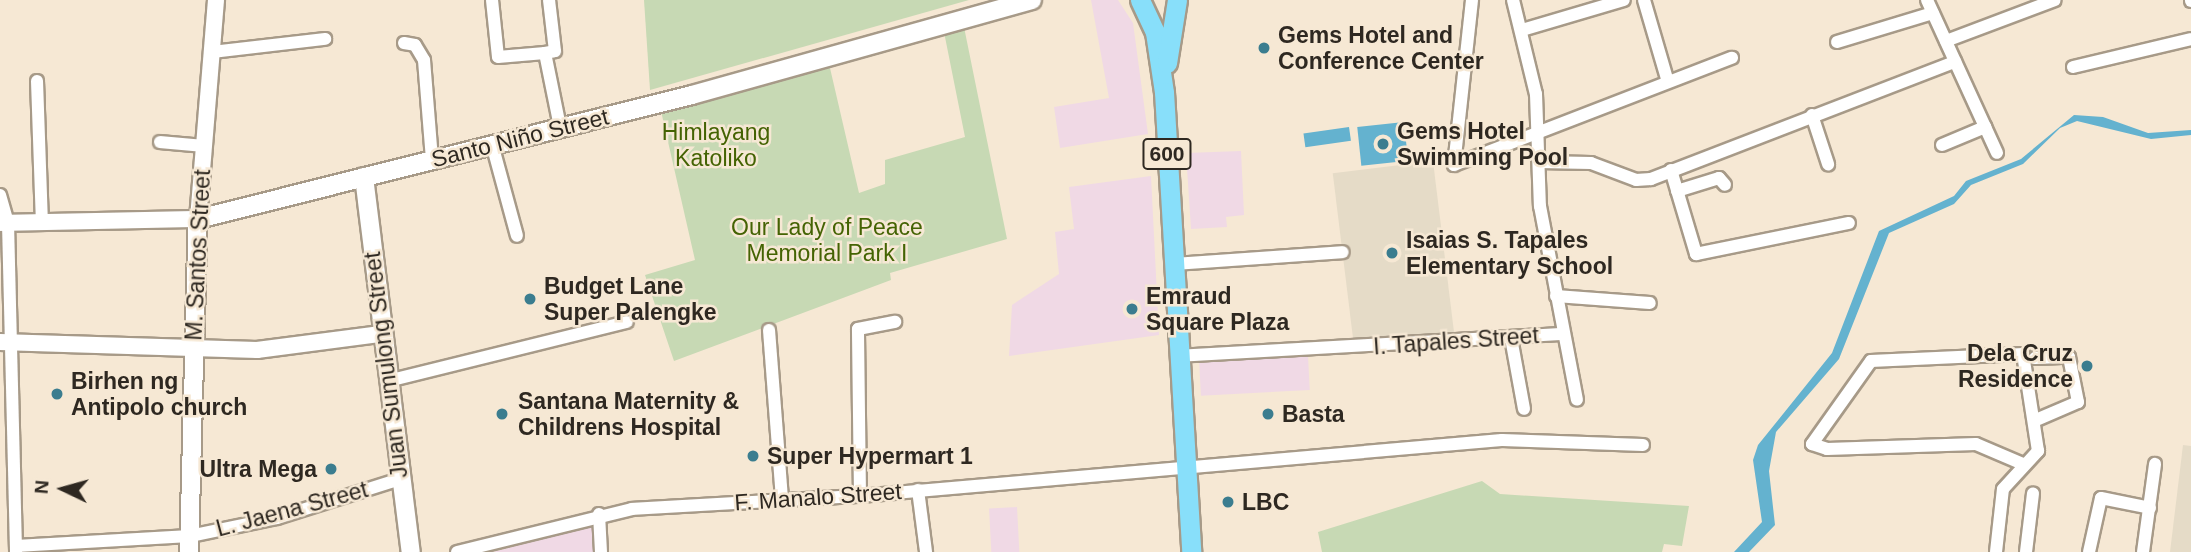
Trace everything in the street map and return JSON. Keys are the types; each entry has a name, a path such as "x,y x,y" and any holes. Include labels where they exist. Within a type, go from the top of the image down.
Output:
{"main road":[{"name":"Santo Niño Street","path":"198,219 559,127 1032,0"},
{"name":"600","path":"1141,0 1154,5 1175,0 1164,92"},
{"name":"600","path":"1141,0 1155,32 1164,92 1184,471 1191,552"},
{"name":"Juan Sumulong Street","path":"364,177 381,334 411,552"},
{"name":"M. Santos Street","path":"189,544 192,348 198,219"}],"street":[{"name":"M. Santos Street","path":"198,219 216,0"},
{"path":"492,0 498,57 555,51 549,0"},
{"path":"1472,0 1454,165 1539,130 1732,58"},
{"name":"I. Tapales Street","path":"1178,356 1563,334 1539,162 1539,130 1522,30 1513,0"},
{"path":"1522,30 1624,0"},
{"path":"1644,0 1668,82"},
{"path":"1927,0 1997,153"},
{"path":"1946,41 2055,0"},
{"path":"1837,42 1933,13"},
{"path":"212,52 325,39"},
{"path":"2073,67 2191,39"},
{"path":"404,43 415,45 424,60 432,160"},
{"path":"545,53 559,127"},
{"path":"1539,162 1591,163 1636,180 1671,170 1955,62"},
{"path":"37,81 42,222"},
{"path":"1812,115 1828,164"},
{"path":"1941,145 1985,127"},
{"path":"160,142 204,146"},
{"path":"492,144 517,236"},
{"path":"1671,170 1696,254 1849,223"},
{"path":"1677,191 1719,178 1725,185"},
{"path":"0,195 4,223 3,343 16,549"},
{"name":"Santo Niño Street","path":"4,223 198,219"},
{"path":"1173,264 1343,252"},
{"path":"1556,296 1650,303"},
{"path":"388,382 628,322"},
{"path":"860,496 858,329 895,322"},
{"path":"769,330 782,500"},
{"path":"3,343 257,350 381,334"},
{"path":"1563,334 1577,400"},
{"path":"1511,338 1524,408"},
{"path":"2023,464 1976,444 1827,449 1812,444 1871,361 2083,355"},
{"path":"1996,552 2003,489 2038,450 2029,356"},
{"path":"2036,420 2077,405 2066,356"},
{"name":"F. Manalo Street","path":"457,552 599,514 1184,471 1502,440 1643,445"},
{"path":"2143,552 2155,464"},
{"name":"L. Jaena Street","path":"16,549 189,544 400,479"},
{"path":"918,490 926,552"},
{"path":"2026,552 2033,493"},
{"path":"2089,552 2101,498 2150,508"},
{"path":"599,514 601,552"}],"shaded area":[{"path":"1091,0 1118,0 1133,23 1148,134 1060,148 1054,107 1109,98"},
{"path":"1241,151 1244,215 1226,217 1227,227 1191,229 1186,153"},
{"name":"Isaias S. Tapales Elementary School","path":"1433,161 1454,334 1354,346 1333,173"},
{"path":"1151,176 1159,335 1009,356 1012,305 1059,274 1055,232 1074,229 1069,187"},
{"path":"1308,356 1310,390 1201,396 1199,362"},
{"path":"2183,445 2191,446 2191,552 2170,552"},
{"path":"1017,507 1019,552 991,552 989,508"},
{"path":"593,526 595,552 493,552"}],"green space":[{"path":"644,0 969,0 650,90"},
{"name":"Our Lady of Peace Memorial Park I","path":"964,27 1007,239 890,273 891,280 674,361 645,275 695,260 661,111 830,68 859,193 885,184 885,160 965,137 944,32"},
{"path":"1482,481 1500,494 1689,506 1682,546 1664,544 1662,552 1322,552 1318,532"}],"water":[{"path":"2074,115 2103,117 2148,133 2191,130 2191,135 2151,139 2077,121 2060,128 2023,164 1971,185 1954,204 1889,233 1839,359 1776,432 1769,471 1775,525 1749,552 1734,552 1762,522 1753,460 1758,445 1832,353 1879,231 1954,196 1966,181 2021,159"},
{"name":"Gems Hotel Swimming Pool","path":"1404,122 1408,161 1361,166 1357,127"},
{"path":"1349,127 1351,141 1305,147 1303,133"}],"place":[{"name":"Gems Hotel and Conference Center","path":"1264,48"},
{"name":"Gems Hotel Swimming Pool","path":"1383,144"},
{"name":"Isaias S. Tapales Elementary School","path":"1392,253"},
{"name":"Budget Lane Super Palengke","path":"530,299"},
{"name":"Emraud Square Plaza","path":"1132,309"},
{"name":"Dela Cruz Residence","path":"2087,366"},
{"name":"Birhen ng Antipolo church","path":"57,394"},
{"name":"Santana Maternity & Childrens Hospital","path":"502,414"},
{"name":"Basta","path":"1268,414"},
{"name":"Super Hypermart 1","path":"753,456"},
{"name":"Ultra Mega","path":"331,469"},
{"name":"LBC","path":"1228,502"}],"park label":[{"name":"Himlayang Katoliko","path":"716,145"}]}
